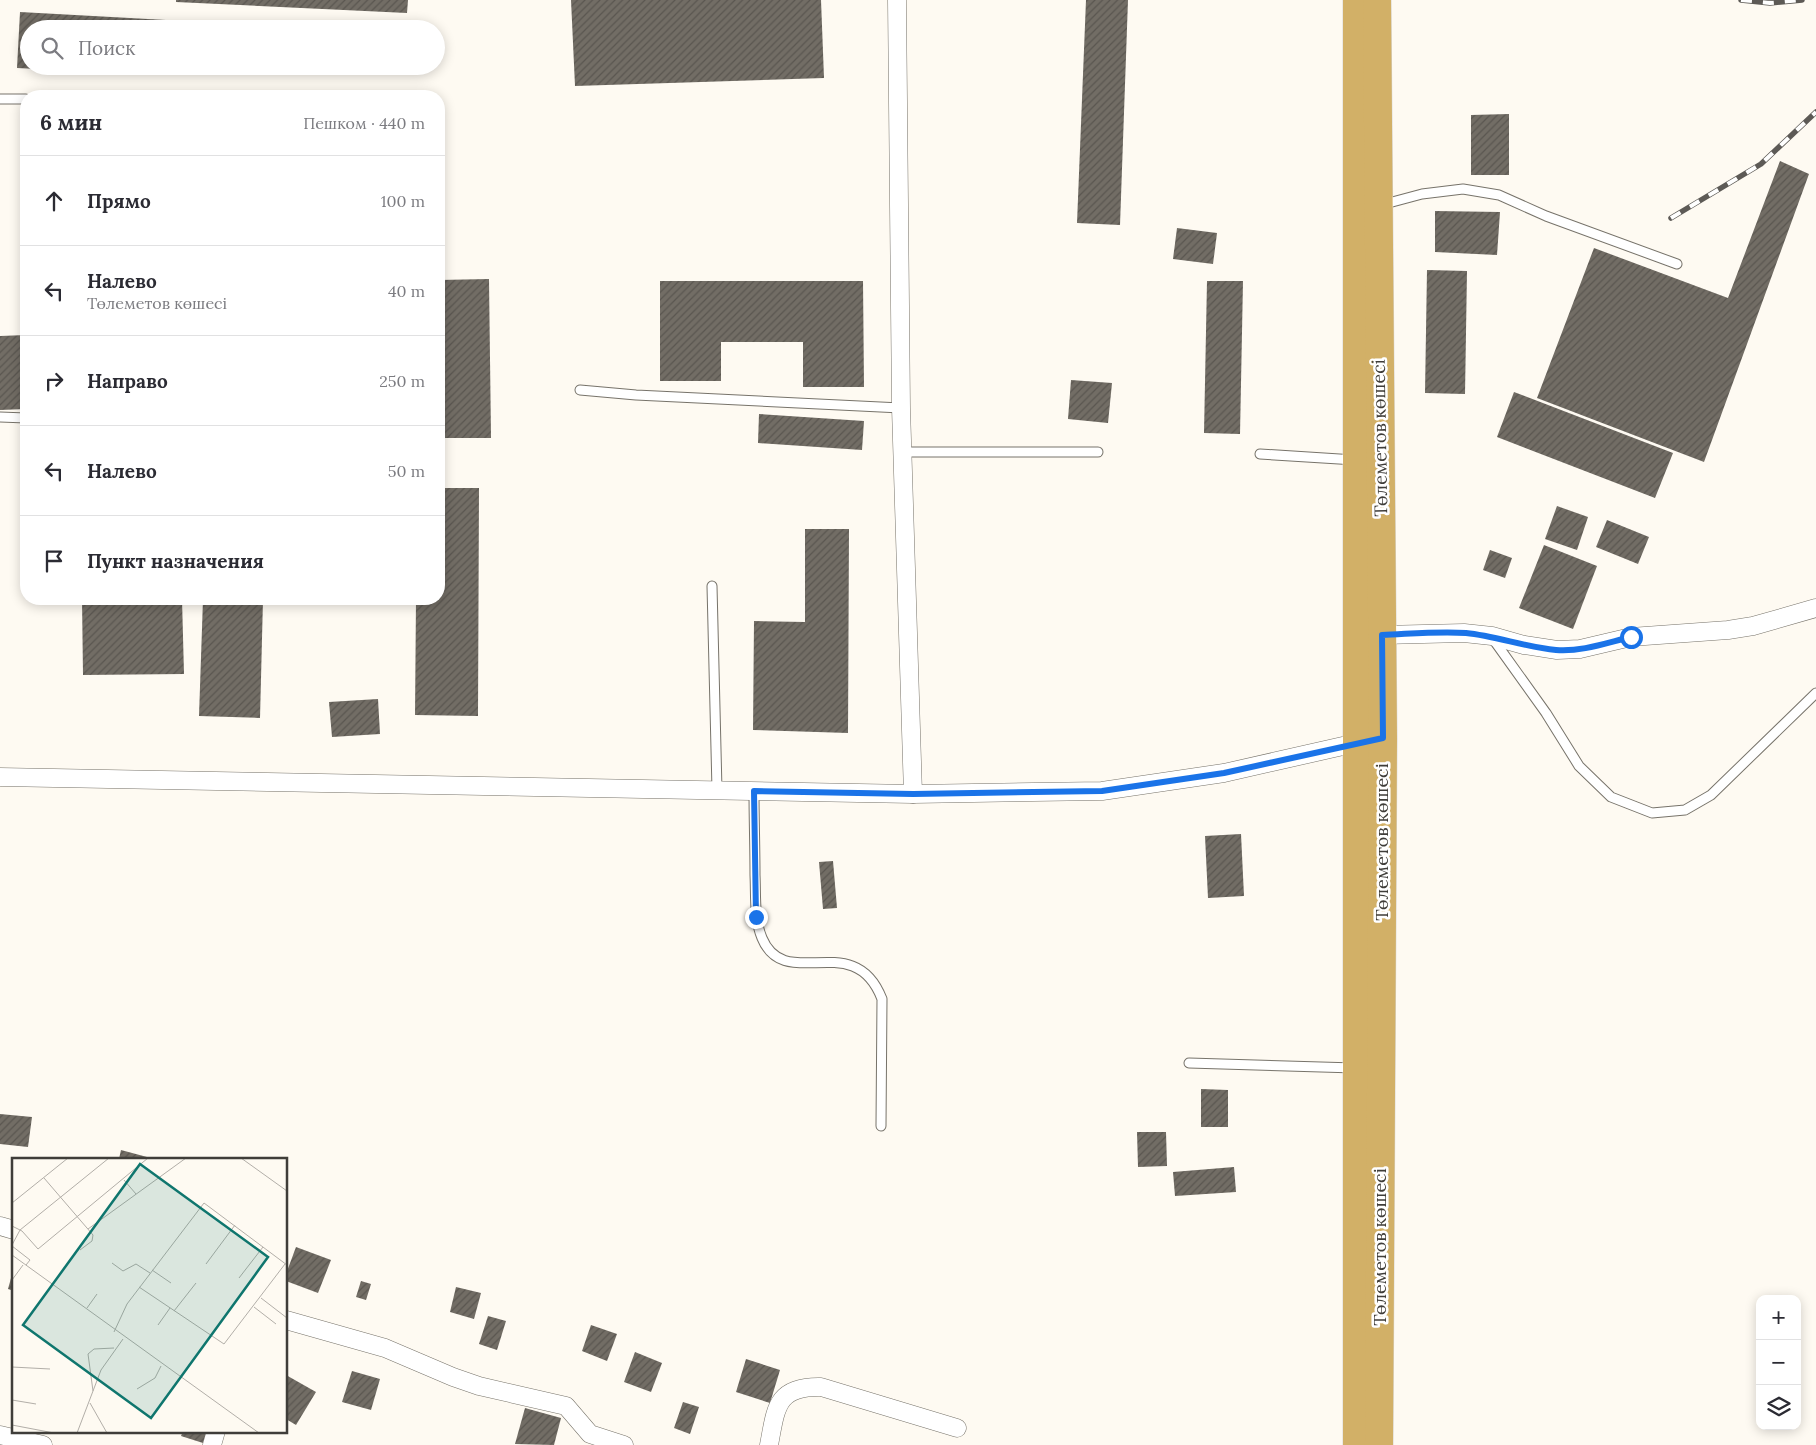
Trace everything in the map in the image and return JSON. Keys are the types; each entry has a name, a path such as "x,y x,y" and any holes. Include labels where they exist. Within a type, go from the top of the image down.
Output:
{"main road":[{"name":"Төлеметов көшесі","path":"1357,0 1358,460 1371,740 1379,1445"},
{"name":"Төлеметов көшесі","path":"1357,1445 1358,1068 1371,740 1382,635 1377,0"}],"street":[{"path":"897,0 901,408 913,794"},
{"path":"1382,635 1464,633 1492,636 1524,645 1549,649 1580,649 1631,637 1728,630 1753,626 1816,608"},
{"path":"0,777 913,794 1102,791 1224,773 1371,740"},
{"path":"288,1321 385,1348 479,1386 566,1406 590,1434 624,1445"},
{"path":"769,1445 776,1409 784,1398 794,1390 806,1386 821,1386 957,1428"},
{"path":"212,1445 216,1432"},
{"path":"0,1435 43,1445"}],"lane":[{"path":"0,99 20,99"},
{"path":"1378,206 1422,194 1463,189 1498,195 1546,216 1677,264"},
{"path":"580,390 636,395 901,408"},
{"path":"0,417 20,418"},
{"path":"902,452 1098,452"},
{"path":"1260,454 1358,460"},
{"path":"712,586 717,790"},
{"path":"1492,636 1546,713 1579,766 1611,797 1652,812 1685,810 1710,795 1816,692"},
{"path":"754,791 756,917 762,939 773,955 794,964 845,962 864,971 876,985 882,999 881,1126"},
{"path":"1189,1063 1358,1068"}],"building":[{"path":"176,0 408,0 407,13 176,2"},
{"path":"571,0 821,0 824,78 575,86"},
{"path":"1086,0 1128,0 1120,225 1077,223"},
{"path":"20,12 166,20 20,20 20,68 17,68"},
{"path":"1509,114 1509,175 1471,175 1471,115"},
{"path":"1780,161 1809,174 1704,462 1537,398 1594,248 1728,298"},
{"path":"1435,211 1500,212 1497,255 1435,252"},
{"path":"1177,228 1217,233 1213,264 1173,259"},
{"path":"1427,270 1467,271 1465,394 1425,393"},
{"path":"489,279 491,438 445,438 445,280"},
{"path":"660,281 863,281 864,387 803,387 803,342 721,342 721,381 660,381"},
{"path":"1207,281 1243,281 1240,434 1204,433"},
{"path":"20,335 20,409 0,410 0,336"},
{"path":"1071,380 1112,383 1108,423 1068,419"},
{"path":"1514,392 1673,453 1655,498 1497,437"},
{"path":"759,414 864,421 862,450 758,443"},
{"path":"445,488 479,488 478,716 415,715 416,605 445,605"},
{"path":"1557,506 1588,517 1577,550 1545,539"},
{"path":"1607,520 1649,537 1638,564 1596,547"},
{"path":"805,529 849,529 848,733 753,730 754,621 805,622"},
{"path":"1544,545 1597,566 1573,629 1519,608"},
{"path":"1490,550 1512,558 1505,578 1483,570"},
{"path":"82,605 182,605 184,674 83,675"},
{"path":"203,605 263,605 260,718 199,716"},
{"path":"378,699 380,734 332,737 329,702"},
{"path":"1241,834 1244,896 1208,898 1205,836"},
{"path":"833,861 837,908 823,909 819,862"},
{"path":"1201,1089 1228,1090 1228,1127 1201,1127"},
{"path":"0,1114 32,1117 28,1147 0,1144"},
{"path":"1137,1132 1166,1132 1167,1166 1138,1167"},
{"path":"121,1150 147,1157 146,1158 119,1158"},
{"path":"1234,1167 1236,1192 1175,1196 1173,1172"},
{"path":"296,1247 331,1260 318,1293 288,1282 288,1269"},
{"path":"12,1275 12,1290 8,1289"},
{"path":"361,1281 371,1284 366,1300 356,1297"},
{"path":"456,1287 481,1293 474,1319 450,1312"},
{"path":"488,1316 506,1321 497,1350 479,1344"},
{"path":"591,1325 617,1334 607,1361 582,1351"},
{"path":"635,1352 662,1363 651,1392 624,1382"},
{"path":"746,1359 780,1370 770,1403 736,1392"},
{"path":"352,1371 380,1379 371,1410 342,1402"},
{"path":"288,1376 316,1392 296,1425 288,1420"},
{"path":"683,1402 699,1407 690,1434 674,1428"},
{"path":"525,1408 561,1418 554,1445 515,1444"},
{"path":"183,1432 207,1432 203,1443 181,1436"}],"railway":[{"path":"1741,0 1770,3 1802,0"},
{"path":"1671,218 1761,164 1816,112"}],"route":[{"path":"756,917 754,791 913,794 1102,791 1224,773 1383,738 1382,635 1464,633 1492,636 1524,645 1557,650 1580,649 1631,637"}]}
